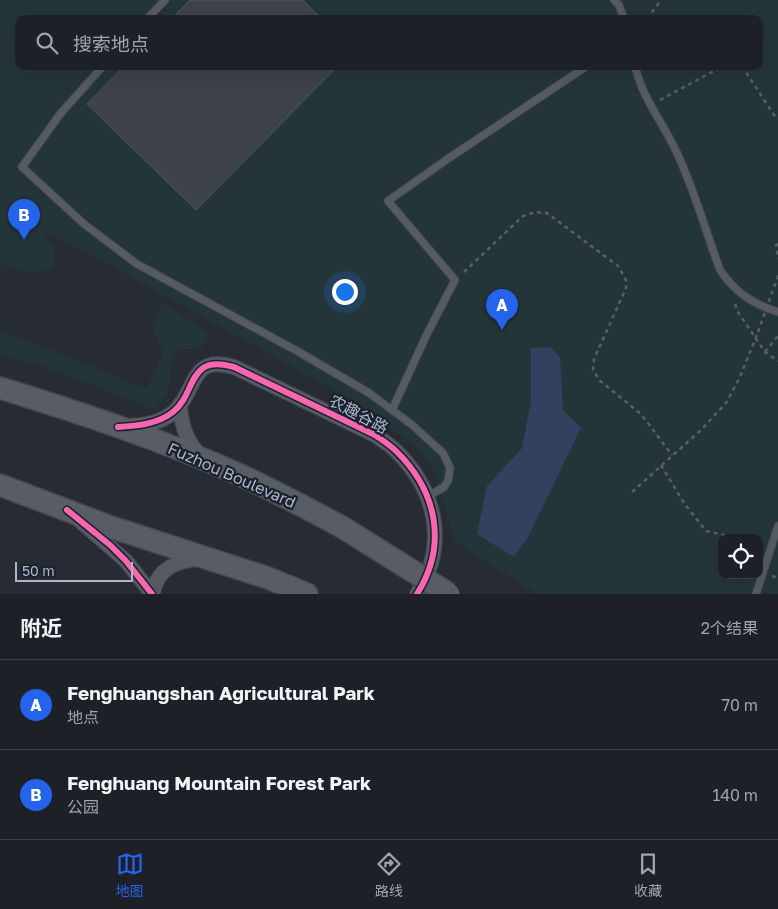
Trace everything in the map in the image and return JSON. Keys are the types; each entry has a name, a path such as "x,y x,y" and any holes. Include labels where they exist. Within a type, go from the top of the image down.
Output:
{"main road":[{"name":"Fuzhou Boulevard","path":"0,388 118,427 242,475 342,527 449,594"},
{"path":"0,485 119,530 260,575 303,592"}],"street":[{"name":"农趣谷路","path":"180,404 199,371 215,364 234,367 375,435 396,450 418,478 427,497 436,530 436,545 428,575 417,594"},
{"path":"118,427 135,426 157,420 174,411 180,404"},
{"path":"180,404 183,430 188,441 204,459"},
{"path":"67,510 110,545 126,561 152,594"},
{"path":"152,594 154,584 168,567 180,562 210,559"}],"lane":[{"path":"151,15 165,0"},
{"path":"614,0 619,5 623,15"},
{"path":"99,70 61,113 22,167 84,224 137,264 299,352 369,393 411,424 435,444 448,461 450,468 448,481 438,492 427,497"},
{"path":"392,410 426,336 455,280 388,201 581,70"},
{"path":"636,70 639,82 650,105 678,156 720,270 730,286 744,297 778,312"},
{"path":"756,594 778,526"}],"path":[{"path":"650,15 661,0"},
{"path":"650,105 716,70"},
{"path":"745,70 776,118 778,118"},
{"path":"455,280 523,216 535,212 547,213 618,266 626,280 626,288 594,359 593,369 599,380 642,414 672,455"},
{"path":"778,244 776,245 778,259"},
{"path":"632,492 701,430 726,403 740,377 778,276"},
{"path":"730,286 738,312 765,352 778,361"},
{"path":"765,352 778,336"},
{"path":"661,465 684,503 706,531 719,534"}],"shaded area":[{"path":"0,0 778,0 778,594 537,594 455,541 435,473 416,447 347,397 104,262 42,231 55,249 54,267 32,274 0,264"},
{"path":"162,302 210,333 201,348 177,350 172,366 168,392 155,410 59,372 0,354 0,331 147,389 163,353 152,326"}],"water":[{"path":"550,347 560,357 563,410 581,428 528,537 514,557 477,534 487,486 522,448 531,401 531,348"}],"building":[{"path":"190,0 303,0 318,15 175,15"},
{"path":"120,70 334,70 196,210 87,104"}],"cycle path":[{"path":"118,427 147,424 167,416 181,404 200,370 208,365 219,364 234,367 375,435 394,449 410,467 421,483 434,519 433,557 427,575 417,594"},
{"path":"67,510 110,545 126,561 152,594"}],"place":[{"name":"Fenghuang Mountain Forest Park","path":"24,240"},
{"name":"Fenghuangshan Agricultural Park","path":"502,330"}]}
